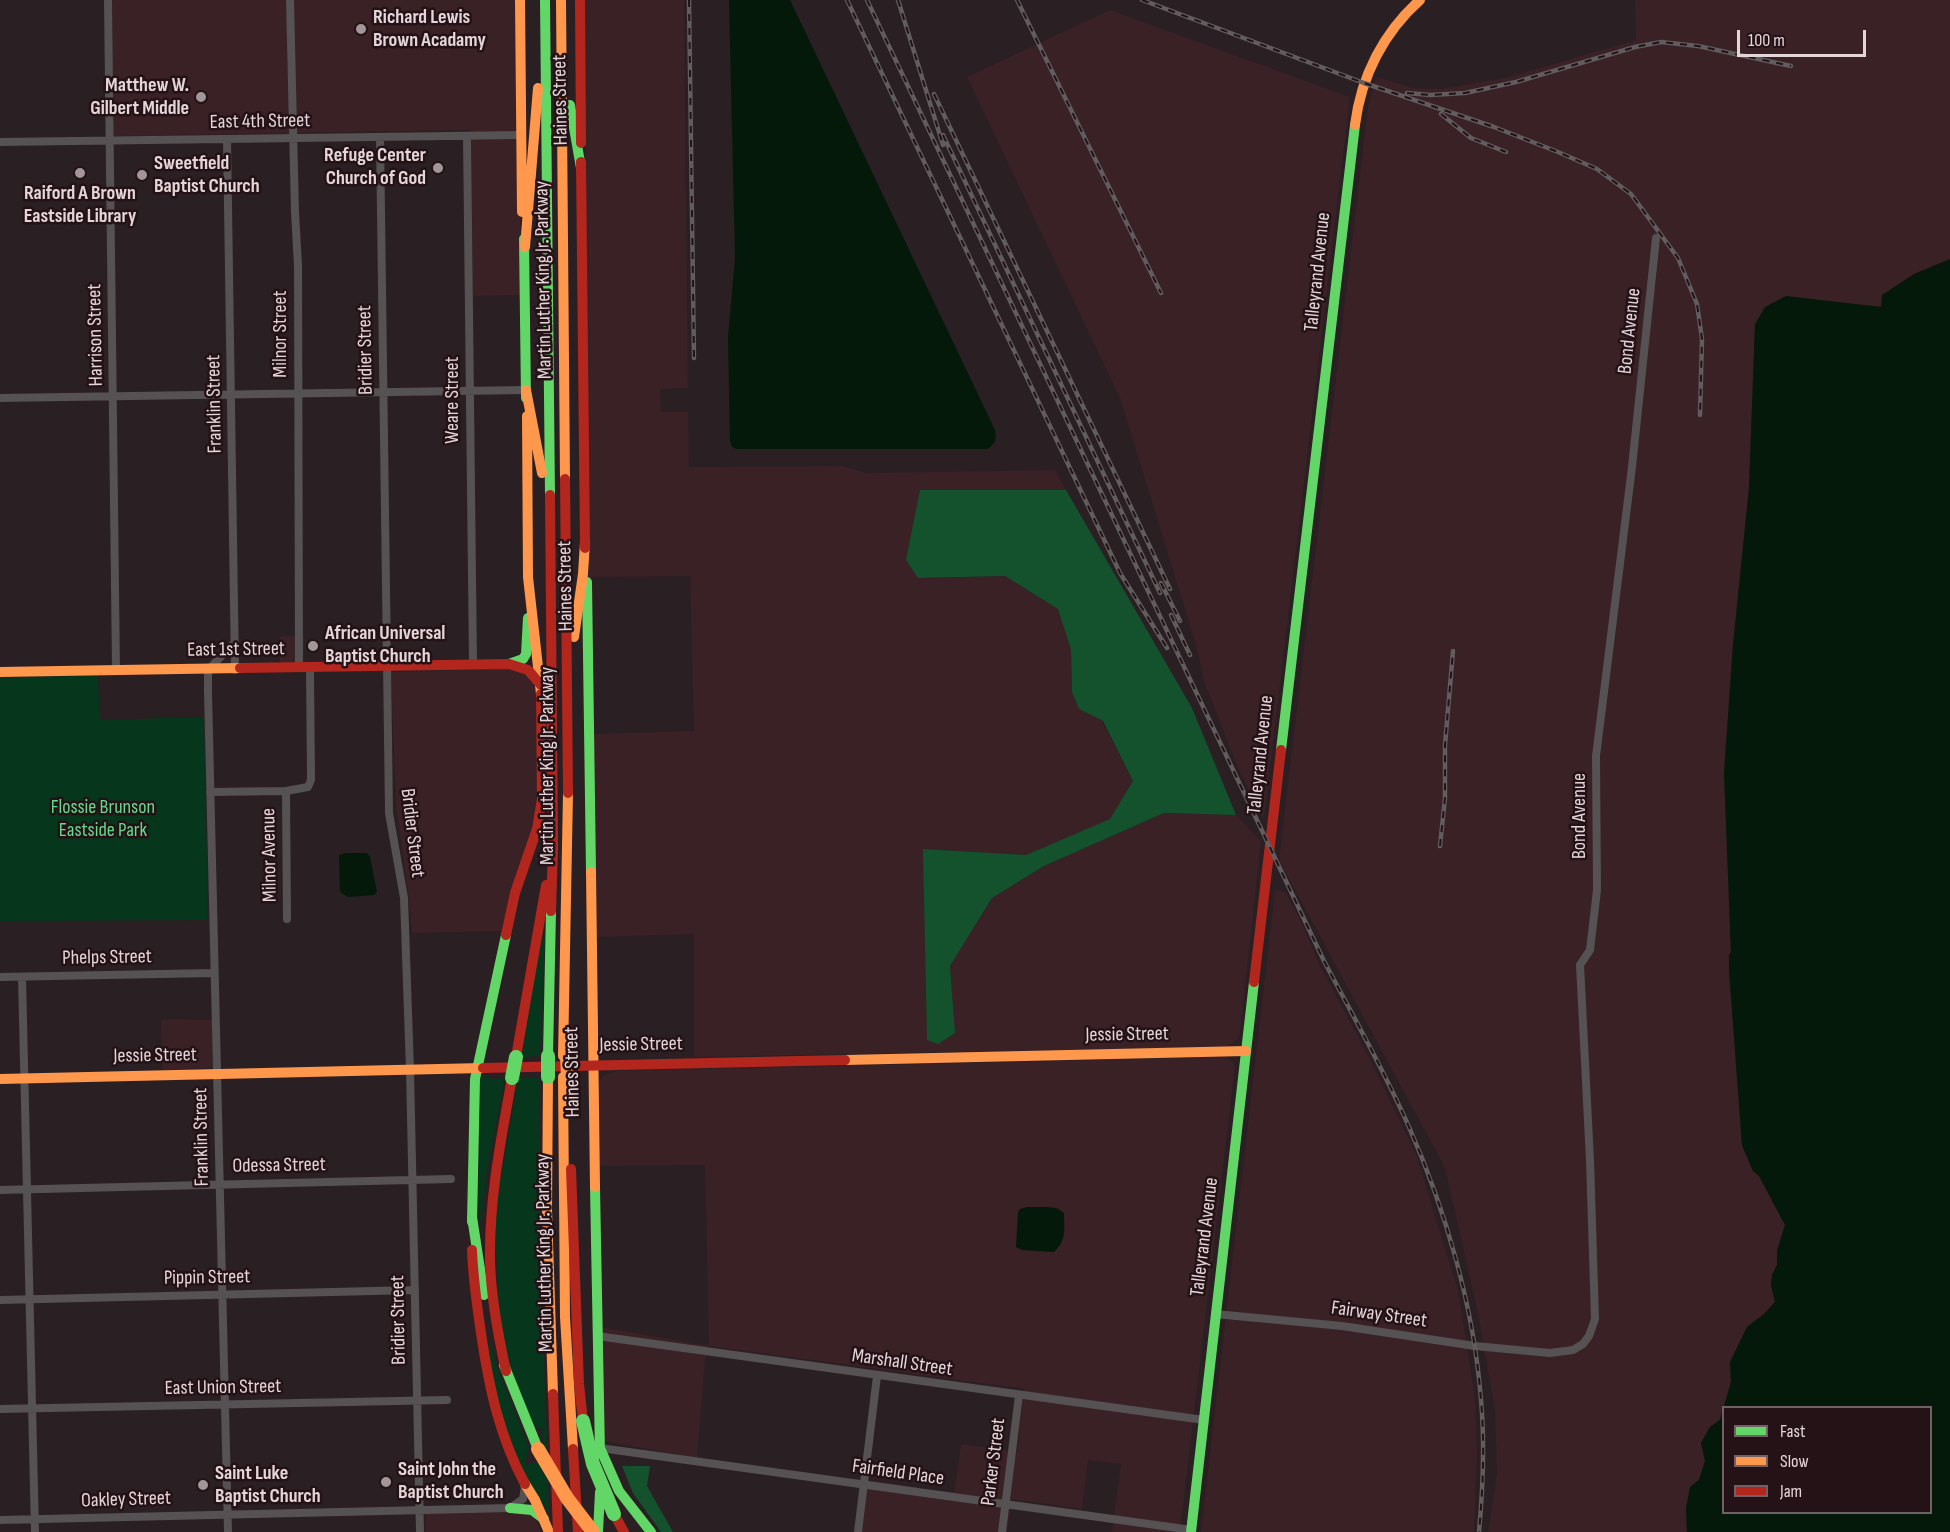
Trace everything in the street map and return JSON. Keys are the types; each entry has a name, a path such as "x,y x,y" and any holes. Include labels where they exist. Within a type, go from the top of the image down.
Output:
{"main road":[{"name":"Haines Street","path":"520,0 528,578 541,685 541,811 515,892 477,1069 473,1098 472,1217 474,1281 492,1401 502,1439 547,1526"},
{"name":"Martin Luther King Jr. Parkway","path":"561,0 568,843 565,988 565,1317 578,1532"},
{"name":"Haines Street","path":"580,0 592,1066 600,1492 603,1532"},
{"name":"Talleyrand Avenue","path":"1191,1531 1356,117 1364,83 1373,60 1397,23 1420,0"},
{"name":"Martin Luther King Jr. Parkway","path":"545,5 553,847 548,1056 548,1241 558,1532"},
{"path":"525,247 545,5"},
{"path":"562,39 572,126 581,168"},
{"path":"526,390 538,443 550,539"},
{"path":"567,693 583,574 585,542"},
{"path":"509,664 523,658 527,649 528,578"},
{"name":"East 1st Street","path":"0,672 509,664 528,670 541,685"},
{"path":"506,1371 495,1321 489,1259 491,1219 496,1170 553,847"},
{"name":"Jessie Street","path":"0,1079 1246,1051"},
{"path":"566,1077 578,1372 583,1421 593,1464 614,1515 624,1532"},
{"path":"472,1217 483,1288 491,1324 506,1371 538,1449 567,1498 593,1532"},
{"path":"600,1448 619,1491 651,1532"},
{"path":"598,1532 600,1492"},
{"path":"510,1508 532,1510 547,1526"}],"street":[{"name":"Harrison Street","path":"108,0 116,670"},
{"name":"Milnor Street","path":"286,791 304,789 311,780 305,668 298,393 298,266 290,0"},
{"name":"East 4th Street","path":"0,142 521,135"},
{"name":"Weare Street","path":"467,136 473,664"},
{"name":"Bridier Street","path":"380,137 389,813 404,898 420,1532"},
{"name":"Franklin Street","path":"227,139 235,670"},
{"name":"Bond Avenue","path":"1539,1352 1562,1353 1583,1344 1589,1336 1594,1319 1590,1160 1580,965 1590,950 1596,890 1596,756 1632,467 1656,238"},
{"path":"0,398 526,390"},
{"path":"208,670 235,642"},
{"name":"Franklin Street","path":"208,670 228,1532"},
{"path":"210,792 286,791"},
{"name":"Milnor Avenue","path":"286,791 287,919"},
{"name":"Phelps Street","path":"0,977 214,973"},
{"path":"22,976 35,1532"},
{"name":"Odessa Street","path":"0,1190 451,1179"},
{"name":"Pippin Street","path":"0,1300 415,1290"},
{"name":"Fairway Street","path":"1215,1314 1342,1326 1474,1346 1539,1352"},
{"name":"Marshall Street","path":"597,1336 1204,1420"},
{"path":"858,1532 877,1376"},
{"name":"Parker Street","path":"1002,1532 1019,1395"},
{"name":"East Union Street","path":"0,1409 447,1400"},
{"name":"Fairfield Place","path":"600,1448 1191,1531"},
{"path":"510,1508 523,1499 525,1485"},
{"name":"Oakley Street","path":"0,1520 510,1508"}],"shaded area":[{"path":"112,0 517,0 521,295 473,296 471,130 114,136"},
{"path":"584,0 684,0 688,388 660,389 661,412 688,412 689,467 843,466 867,473 1055,470 1066,490 920,490 918,578 1005,576 1058,609 1071,650 1072,692 1079,709 1102,721 1133,781 1111,819 1025,855 923,849 955,1033 950,966 992,898 1044,866 1164,813 1236,815 1261,841 1240,1033 1238,1039 1226,1047 694,1057 694,934 595,937 592,734 694,731 690,576 589,577"},
{"path":"729,0 790,0 995,430 995,441 987,449 737,449 732,447 728,338 735,258"},
{"path":"1635,0 1950,0 1950,260 1914,274 1882,307 1786,297 1755,324 1749,488 1733,645 1724,773 1731,952 1729,970 1742,1145 1753,1171 1759,1176 1785,1225 1777,1251 1777,1265 1772,1275 1771,1285 1775,1302 1747,1327 1730,1362 1731,1382 1719,1420 1710,1427 1701,1443 1705,1461 1686,1508 1687,1532 1488,1532 1497,1474 1495,1411 1479,1318 1445,1168 1279,860 1368,107 1376,77 1414,88 1440,89 1505,78 1636,40"},
{"path":"1110,10 1350,97 1264,819 1239,770 1205,684 1196,645 1120,398 967,77"},
{"path":"1950,259 1950,1532 1687,1532 1686,1508 1690,1487 1699,1480 1705,1461 1701,1443 1710,1427 1720,1420 1722,1413 1722,1514 1932,1514 1932,1406 1724,1406 1731,1382 1730,1362 1747,1327 1775,1302 1771,1285 1772,1275 1777,1265 1777,1251 1785,1225 1759,1176 1753,1171 1742,1145 1729,970 1731,952 1724,773 1733,645 1749,488 1755,324 1765,307 1786,296 1881,307 1882,295 1914,274"},
{"path":"280,636 304,637 303,663 280,663"},
{"path":"513,669 528,672 537,688 538,803 534,825 503,931 412,933 396,807 391,672"},
{"path":"367,853 370,857 377,892 374,895 348,897 340,892 339,855"},
{"path":"1275,890 1285,892 1300,919 1320,966 1372,1063 1416,1154 1458,1290 1475,1398 1477,1455 1474,1532 1201,1532"},
{"path":"161,1019 212,1020 212,1068 162,1070"},
{"path":"1225,1057 1232,1061 1235,1067 1180,1532 1112,1532 1121,1464 1088,1460 1082,1509 1012,1499 1007,1532 862,1532 868,1480 954,1494 961,1444 1017,1452 1024,1389 709,1346 705,1165 598,1166 597,1085 603,1076 616,1071"},
{"path":"1027,1207 1052,1207 1064,1213 1063,1239 1054,1252 1022,1250 1016,1247 1018,1212"},
{"path":"601,1327 709,1346 705,1359 697,1458 603,1441"},
{"path":"524,1511 534,1515 541,1532 426,1532 426,1513"}],"green space":[{"path":"920,490 1066,490 1192,708 1236,815 1164,813 1044,866 992,898 950,966 955,1033 938,1044 927,1040 923,849 1026,855 1110,819 1133,781 1103,721 1079,709 1072,692 1071,650 1058,609 1005,576 918,578 906,560"},
{"name":"Flossie Brunson Eastside Park","path":"98,676 100,720 204,717 208,920 0,921 0,677"},
{"path":"546,927 540,1056 522,1057 537,959"},
{"path":"489,1076 489,1079 505,1078 486,1177 481,1229 478,1198 480,1079"},
{"path":"540,1077 540,1228 549,1514 510,1452 492,1385 488,1334 497,1367 530,1450 528,1450 525,1465 540,1462 543,1446 542,1429 532,1425 512,1372 500,1322 494,1219 518,1078"},
{"path":"622,1466 650,1466 647,1486 673,1532 661,1532 633,1493"}],"railway":[{"path":"689,0 694,358"},
{"path":"847,0 1120,573 1167,648"},
{"path":"867,0 1324,961 1389,1085 1422,1159 1456,1260 1472,1330 1482,1416 1483,1450 1479,1532"},
{"path":"898,0 943,145"},
{"path":"1017,0 1161,293"},
{"path":"1142,0 1558,152 1597,169 1631,194 1678,258 1697,304 1702,339 1700,415"},
{"path":"1407,93 1430,95 1465,93 1516,82 1635,47 1661,42 1698,46 1791,66"},
{"path":"934,94 1170,589"},
{"path":"1441,114 1471,138 1506,152"},
{"path":"943,135 1160,593"},
{"path":"1161,583 1180,621"},
{"path":"1171,615 1190,655"},
{"path":"1440,846 1453,651"}],"traffic: fast":[{"path":"545,0 550,495"},
{"path":"570,105 581,168"},
{"path":"1281,750 1355,125"},
{"path":"524,239 526,398"},
{"path":"587,582 591,872"},
{"path":"509,664 523,659 526,654 528,618"},
{"path":"548,1056 551,911"},
{"path":"472,1222 475,1079 506,935"},
{"path":"1191,1532 1254,982"},
{"path":"548,1056 548,1077"},
{"path":"512,1078 516,1057"},
{"path":"595,1187 600,1454"},
{"path":"472,1217 484,1295"},
{"path":"504,1365 538,1449"},
{"path":"583,1421 593,1464 614,1514"},
{"path":"600,1448 619,1491 651,1532"},
{"path":"598,1532 600,1492"},
{"path":"510,1508 532,1510 544,1519"}],"traffic: slow":[{"path":"520,0 522,212"},
{"path":"561,0 565,479"},
{"path":"1355,125 1363,89 1376,56 1396,26 1420,0"},
{"path":"525,247 538,88"},
{"path":"526,390 542,473"},
{"path":"527,416 528,577 541,694"},
{"path":"574,637 585,542"},
{"path":"0,672 240,668"},
{"path":"563,1056 568,793"},
{"path":"591,872 595,1187"},
{"path":"845,1060 1246,1051"},
{"path":"567,1056 568,1077"},
{"path":"0,1079 483,1068"},
{"path":"548,1077 547,1210 553,1394"},
{"path":"563,1077 565,1317 573,1449"},
{"path":"538,1449 567,1498 593,1532"},
{"path":"525,1484 549,1532"}],"traffic: jam":[{"path":"580,0 581,143"},
{"path":"581,162 585,548"},
{"path":"565,479 568,793"},
{"path":"550,495 553,847 551,911"},
{"path":"240,668 509,664 528,670 541,685"},
{"path":"506,935 515,893 537,829 542,799 541,694"},
{"path":"1254,982 1281,750"},
{"path":"516,1057 546,885"},
{"path":"483,1068 845,1060"},
{"path":"506,1371 493,1303 490,1238 497,1169 512,1078"},
{"path":"571,1169 579,1384 583,1421"},
{"path":"472,1250 478,1313 492,1392 508,1448 525,1484"},
{"path":"553,1394 558,1532"},
{"path":"573,1449 578,1532"},
{"path":"614,1514 624,1532"}],"place":[{"name":"Richard Lewis Brown Acadamy","path":"361,29"},
{"name":"Matthew W. Gilbert Middle","path":"201,97"},
{"name":"Refuge Center Church of God","path":"438,168"},
{"name":"Raiford A Brown Eastside Library","path":"80,173"},
{"name":"Sweetfield Baptist Church","path":"142,175"},
{"name":"African Universal Baptist Church","path":"313,646"},
{"name":"Saint John the Baptist Church","path":"386,1482"},
{"name":"Saint Luke Baptist Church","path":"203,1485"}]}
